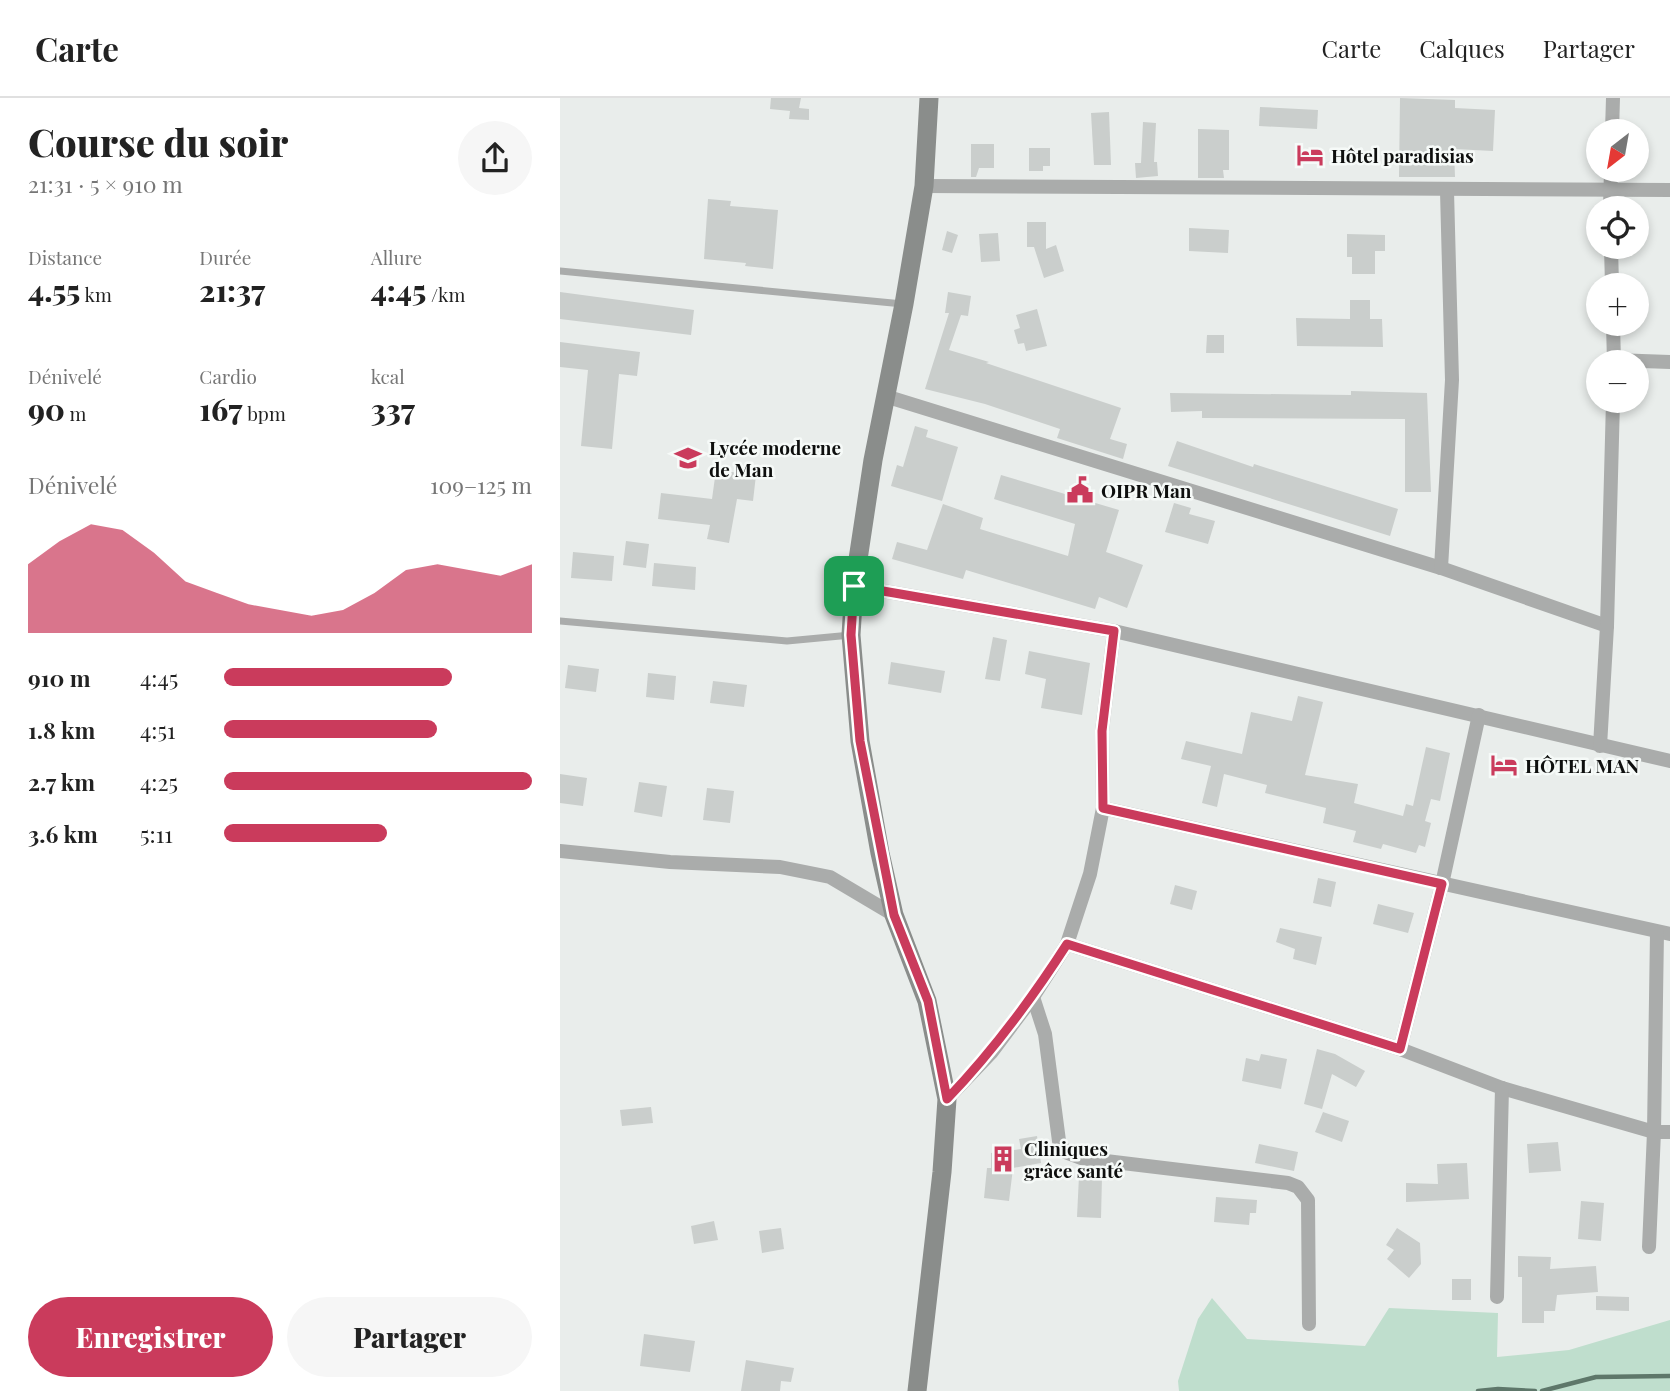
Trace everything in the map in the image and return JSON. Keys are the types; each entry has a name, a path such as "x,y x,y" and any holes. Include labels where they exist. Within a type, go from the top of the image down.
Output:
{"main road":[{"path":"917,1391 942,1172 947,1099 928,1001 894,915 860,741 851,635 854,586 884,396 904,304 923,186 929,98"}],"street":[{"path":"1612,119 1613,98"},
{"path":"1610,182 1610,196"},
{"path":"923,186 1447,191 1670,190"},
{"path":"1441,568 1452,380 1447,191"},
{"path":"1649,362 1670,362"},
{"path":"884,396 1441,568 1607,626"},
{"path":"1600,746 1607,626 1613,413"},
{"path":"854,586 1114,631 1670,761"},
{"path":"947,1099 991,1053 1033,997 1067,944 1090,874 1103,808 1102,731 1114,631"},
{"path":"1400,1049 1442,884 1479,715"},
{"path":"1103,808 1664,933 1649,1247"},
{"path":"560,851 670,862 780,867 830,877 894,915"},
{"path":"1067,944 1400,1049 1502,1088 1654,1132 1670,1132"},
{"path":"1033,997 1045,1034 1059,1141 1065,1152 1082,1158 1288,1183 1305,1194 1308,1200 1309,1324"},
{"path":"1497,1297 1502,1088"}],"lane":[{"path":"560,271 904,304"},
{"path":"560,621 787,641 851,635"}],"green space":[{"path":"1212,1298 1247,1339 1365,1346 1389,1308 1498,1313 1497,1357 1569,1350 1670,1320 1670,1391 1179,1391 1178,1381 1198,1319"}],"building":[{"path":"771,98 801,98 799,108 809,109 809,120 789,119 790,111 770,109"},
{"path":"1400,98 1455,100 1455,108 1495,110 1493,151 1454,149 1455,177 1399,177"},
{"path":"1260,107 1318,110 1317,129 1259,126"},
{"path":"1109,112 1111,165 1094,165 1091,113"},
{"path":"1143,122 1156,123 1154,162 1157,162 1158,176 1136,178 1135,163 1141,163"},
{"path":"1198,129 1229,130 1229,170 1223,170 1224,178 1198,178"},
{"path":"971,144 994,144 994,168 979,168 976,177 971,177"},
{"path":"1029,148 1050,148 1050,166 1043,166 1043,171 1029,171"},
{"path":"708,199 731,201 730,206 778,210 773,269 704,259"},
{"path":"1027,222 1046,222 1046,249 1056,245 1064,271 1044,278 1034,247 1027,247"},
{"path":"1189,228 1229,230 1228,253 1189,251"},
{"path":"947,231 958,235 952,253 942,250"},
{"path":"998,233 1000,261 981,262 979,234"},
{"path":"1347,234 1385,235 1385,251 1375,251 1375,274 1352,274 1352,257 1347,257"},
{"path":"560,292 694,310 691,335 560,319"},
{"path":"948,292 971,296 968,316 961,315 949,350 1121,408 1110,439 1127,444 1123,459 1057,438 1060,429 985,404 925,389 949,313 945,313"},
{"path":"1350,300 1370,300 1370,319 1382,319 1383,347 1297,346 1296,318 1350,319"},
{"path":"1037,309 1047,346 1026,351 1024,343 1018,344 1014,330 1020,328 1016,315"},
{"path":"1207,335 1224,335 1224,353 1206,353"},
{"path":"560,342 640,352 637,376 619,374 612,449 581,446 588,370 560,367"},
{"path":"1351,391 1427,393 1431,492 1405,492 1405,419 1202,418 1202,411 1171,412 1170,393 1351,395"},
{"path":"915,426 928,430 926,437 958,447 942,501 891,486 897,465 903,467"},
{"path":"1177,441 1253,467 1254,464 1398,509 1390,536 1168,466"},
{"path":"716,470 756,475 753,501 737,499 729,543 707,539 710,525 658,519 661,493 712,499"},
{"path":"1001,475 1119,510 1106,552 1143,565 1127,608 1099,597 1095,609 966,570 963,579 892,559 897,542 927,550 943,504 983,518 980,529 1068,556 1075,524 994,499"},
{"path":"1174,503 1191,508 1189,514 1215,521 1208,544 1165,532"},
{"path":"626,541 649,544 646,568 623,565"},
{"path":"573,552 614,556 612,581 571,578"},
{"path":"654,563 696,567 695,590 652,586"},
{"path":"993,637 1007,640 1000,681 985,679"},
{"path":"1029,651 1090,663 1082,715 1041,708 1046,679 1025,674"},
{"path":"891,662 945,671 941,693 888,684"},
{"path":"568,665 599,669 596,692 565,688"},
{"path":"648,673 676,676 674,700 646,697"},
{"path":"713,681 747,685 744,707 710,703"},
{"path":"1298,696 1323,702 1305,775 1358,784 1354,803 1403,816 1406,804 1413,806 1426,747 1450,753 1440,801 1431,799 1425,821 1431,823 1425,847 1419,845 1416,853 1383,844 1381,849 1353,842 1356,831 1323,823 1326,808 1265,793 1267,785 1224,774 1217,807 1202,803 1211,766 1181,759 1186,741 1242,754 1251,712 1292,721"},
{"path":"560,774 587,778 583,806 560,803"},
{"path":"639,782 667,786 662,817 634,812"},
{"path":"707,788 734,791 730,823 703,820"},
{"path":"1318,878 1336,882 1331,907 1313,903"},
{"path":"1175,885 1197,891 1192,910 1170,904"},
{"path":"1378,904 1414,913 1408,933 1373,924"},
{"path":"1280,928 1322,937 1316,965 1293,959 1295,949 1276,942"},
{"path":"1317,1049 1335,1054 1365,1071 1356,1087 1332,1074 1322,1109 1304,1104"},
{"path":"1261,1054 1287,1059 1281,1089 1242,1081 1246,1058 1259,1061"},
{"path":"651,1107 653,1123 622,1126 620,1110"},
{"path":"1323,1112 1349,1121 1342,1142 1315,1132"},
{"path":"1037,1136 1041,1163 1013,1168 1009,1201 984,1198 987,1168 991,1168 991,1153 1021,1149 1019,1139"},
{"path":"1558,1142 1561,1171 1529,1173 1527,1144"},
{"path":"1259,1144 1298,1152 1294,1171 1255,1163"},
{"path":"1467,1163 1469,1199 1406,1202 1406,1183 1438,1184 1437,1164"},
{"path":"1079,1176 1102,1177 1101,1218 1077,1217"},
{"path":"1216,1197 1257,1200 1256,1213 1250,1213 1249,1225 1214,1222"},
{"path":"1581,1201 1604,1203 1601,1241 1578,1239"},
{"path":"714,1221 718,1240 694,1244 691,1226"},
{"path":"781,1228 784,1249 762,1253 759,1231"},
{"path":"1397,1228 1420,1243 1421,1264 1409,1278 1387,1259 1394,1250 1386,1245"},
{"path":"1518,1256 1551,1257 1550,1269 1596,1266 1598,1292 1557,1295 1555,1311 1544,1311 1544,1323 1522,1323 1522,1277 1518,1277"},
{"path":"1452,1279 1471,1279 1471,1300 1452,1300"},
{"path":"1596,1296 1629,1297 1629,1311 1596,1310"},
{"path":"644,1334 695,1341 690,1372 640,1366"},
{"path":"746,1360 794,1368 791,1382 781,1381 780,1391 741,1391"}],"waterway":[{"path":"1542,1391 1596,1377 1670,1376"},
{"path":"1478,1391 1535,1391"}],"place":[{"name":"Hôtel paradisias","path":"1310,155"},
{"name":"Lycée moderne de Man","path":"688,458"},
{"name":"OIPR Man","path":"1080,490"},
{"name":"HÔTEL MAN","path":"1504,765"},
{"name":"Cliniques grâce santé","path":"1003,1159"}],"route":[{"path":"854,586 1114,631 1102,731 1103,808 1156,817 1442,884 1400,1049 1067,944 1033,997 991,1053 947,1099 928,1001 894,915 880,853 860,741 855,696 851,635 854,586"}]}
